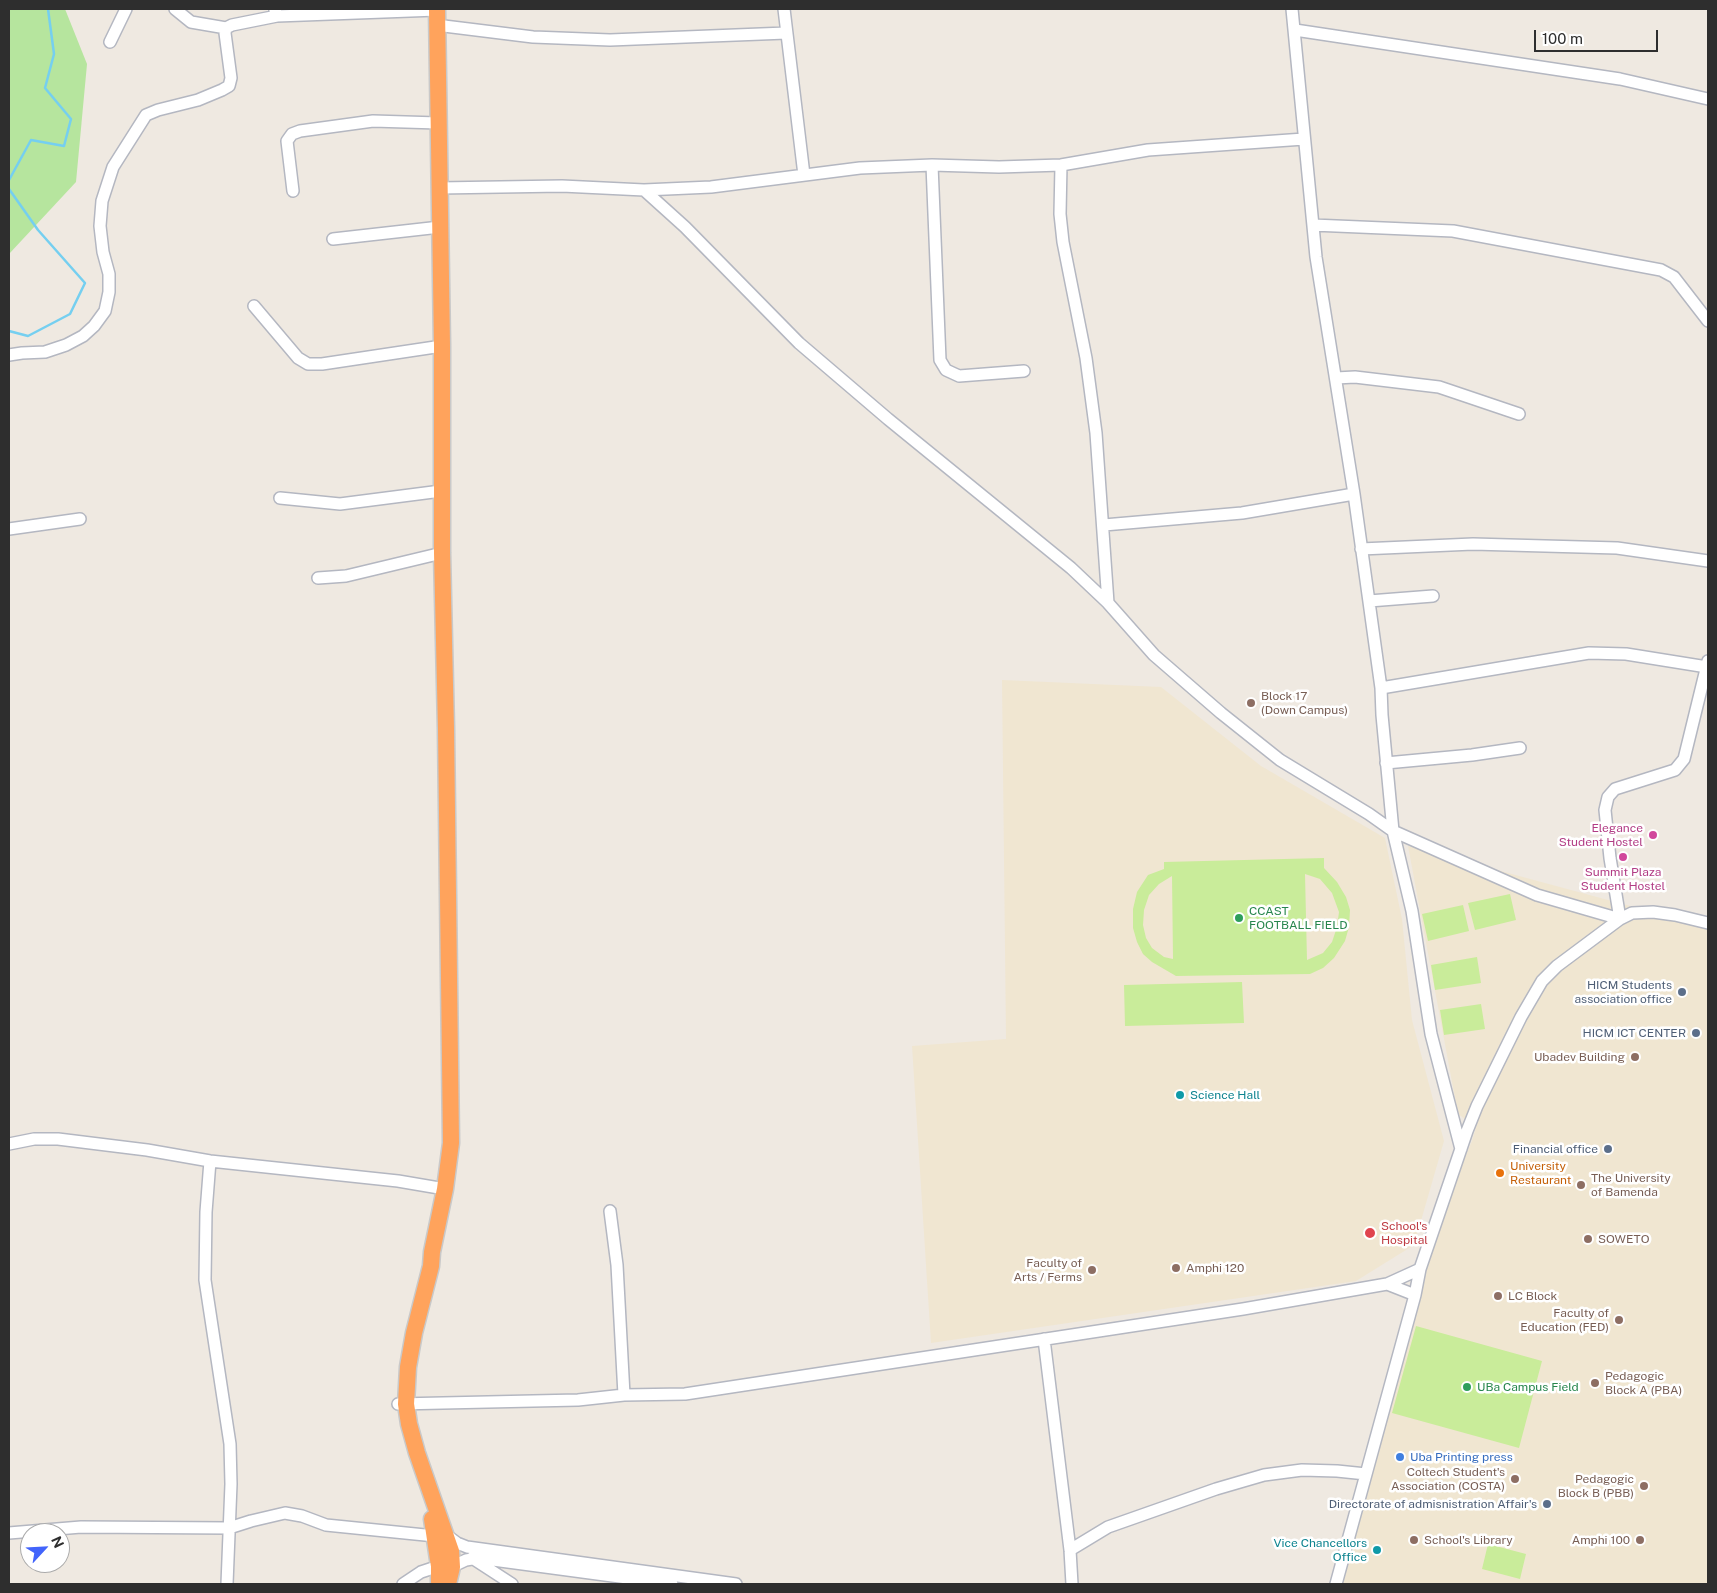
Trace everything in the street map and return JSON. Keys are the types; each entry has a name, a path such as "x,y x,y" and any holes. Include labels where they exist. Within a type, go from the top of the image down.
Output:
{"highway":[{"path":"437,15 442,346 441,491 451,1143 431,1266 414,1332 402,1404 439,1535 451,1551 439,1584"},
{"path":"446,1566 448,1584"}],"street":[{"path":"110,42 126,9"},
{"path":"175,9 191,22 226,28 276,12 437,15 533,37 610,40 786,33"},
{"path":"784,9 804,176"},
{"path":"1292,9 1316,257 1354,494 1381,688 1393,831 1412,911 1431,1034 1461,1149"},
{"path":"9,355 22,352 45,352 66,345 83,336 105,311 109,292 109,274 103,252 100,226 102,201 113,167 146,115 198,100 229,86 231,78 226,28"},
{"path":"1295,30 1620,79 1708,99"},
{"path":"293,191 288,141 292,134 300,131 373,121 438,123"},
{"path":"439,188 562,186 644,190 712,187 860,168 1061,165 1148,150 1304,139"},
{"path":"1061,165 1060,214 1063,242 1086,358 1096,433 1104,525 1108,603"},
{"path":"932,166 940,360 946,370 960,376 1024,372"},
{"path":"644,190 685,227 798,343 1071,568 1108,603 1154,655 1221,713 1280,760 1369,814 1393,831 1537,895 1620,919"},
{"path":"1313,225 1454,230 1661,270 1674,277 1708,321"},
{"path":"333,239 440,227"},
{"path":"254,306 298,358 308,364 322,364 442,346"},
{"path":"1336,378 1354,377 1439,387 1519,414"},
{"path":"280,498 340,504 441,491"},
{"path":"1104,525 1242,513 1354,494"},
{"path":"9,528 80,519"},
{"path":"1361,549 1473,544 1617,548 1708,561"},
{"path":"318,578 346,576 442,553"},
{"path":"1369,601 1434,596"},
{"path":"1381,688 1589,653 1626,654 1708,664 1684,759 1675,770 1615,789 1608,797 1605,810 1610,858 1620,919"},
{"path":"1386,763 1472,755 1520,748"},
{"path":"1336,1584 1415,1295 1420,1270 1461,1149 1478,1106 1521,1017 1542,981 1556,966 1620,919 1632,913 1653,912 1675,914 1708,923"},
{"path":"9,1144 34,1139 58,1138 210,1161 398,1181 445,1189"},
{"path":"210,1161 206,1212 205,1280 230,1444 231,1484 227,1584"},
{"path":"610,1211 617,1274 624,1396"},
{"path":"402,1404 578,1400 685,1394 1243,1309 1387,1284 1420,1270"},
{"path":"1387,1284 1415,1295"},
{"path":"1044,1338 1070,1550 1072,1584"},
{"path":"1070,1550 1108,1527 1216,1489 1264,1475 1302,1470 1366,1474"},
{"path":"9,1533 81,1527 229,1528 271,1515 286,1514 302,1516 326,1525 439,1535 467,1547 736,1584"},
{"path":"472,1558 511,1583 514,1562"},
{"path":"403,1584 421,1572 472,1558 485,1558 672,1584"}],"shaded area":[{"path":"1002,680 1161,687 1261,766 1385,838 1402,919 1412,1020 1444,1141 1414,1245 1356,1281 931,1343 912,1046 1006,1039"},
{"name":"The University of Bamenda","path":"1408,846 1708,927 1708,1584 1339,1584 1434,1229 1472,1141 1476,1127 1458,1114"}],"green space":[{"path":"9,9 65,9 87,64 76,182 9,254"},
{"name":"CCAST FOOTBALL FIELD","path":"1324,858 1324,868 1337,882 1346,897 1350,910 1349,927 1345,941 1334,958 1323,968 1310,974 1176,976 1152,962 1143,954 1133,928 1133,909 1137,892 1148,875 1164,869 1164,862","holes":["1305,874 1320,879 1332,893 1339,912 1332,942 1323,953 1307,960","1172,876 1173,959 1164,957 1152,948 1146,938 1143,925 1144,910 1149,895 1159,884"]},
{"path":"1510,894 1516,920 1475,930 1468,903"},
{"path":"1463,905 1469,931 1428,941 1422,914"},
{"path":"1477,957 1481,983 1435,990 1431,965"},
{"path":"1242,982 1244,1023 1125,1026 1124,985"},
{"path":"1481,1004 1485,1029 1444,1035 1440,1010"},
{"name":"UBa Campus Field","path":"1416,1326 1542,1361 1519,1448 1392,1413"},
{"path":"1488,1544 1526,1554 1520,1579 1482,1569"}],"waterway":[{"path":"9,180 31,140 64,146 71,119 45,88 54,54 48,9"},
{"path":"9,189 38,230 85,283 70,314 28,336 9,331"}],"place":[{"name":"Block 17 (Down Campus)","path":"1251,703"},
{"name":"Elegance Student Hostel","path":"1653,835"},
{"name":"Summit Plaza Student Hostel","path":"1623,857"},
{"name":"CCAST FOOTBALL FIELD","path":"1239,918"},
{"name":"HICM Students association office","path":"1682,992"},
{"name":"HICM ICT CENTER","path":"1696,1033"},
{"name":"Ubadev Building","path":"1635,1057"},
{"name":"Science Hall","path":"1180,1095"},
{"name":"Financial office","path":"1608,1149"},
{"name":"University Restaurant","path":"1500,1173"},
{"name":"The University of Bamenda","path":"1581,1185"},
{"name":"School's Hospital","path":"1370,1233"},
{"name":"SOWETO","path":"1588,1239"},
{"name":"Amphi 120","path":"1176,1268"},
{"name":"Faculty of Arts / Ferms","path":"1092,1270"},
{"name":"LC Block","path":"1498,1296"},
{"name":"Faculty of Education (FED)","path":"1619,1320"},
{"name":"Pedagogic Block A (PBA)","path":"1595,1383"},
{"name":"UBa Campus Field","path":"1467,1387"},
{"name":"Uba Printing press","path":"1400,1457"},
{"name":"Coltech Student's Association (COSTA)","path":"1515,1479"},
{"name":"Pedagogic Block B (PBB)","path":"1644,1486"},
{"name":"Directorate of admisnistration Affair's","path":"1547,1504"},
{"name":"School's Library","path":"1414,1540"},
{"name":"Amphi 100","path":"1640,1540"},
{"name":"Vice Chancellors Office","path":"1377,1550"}]}
